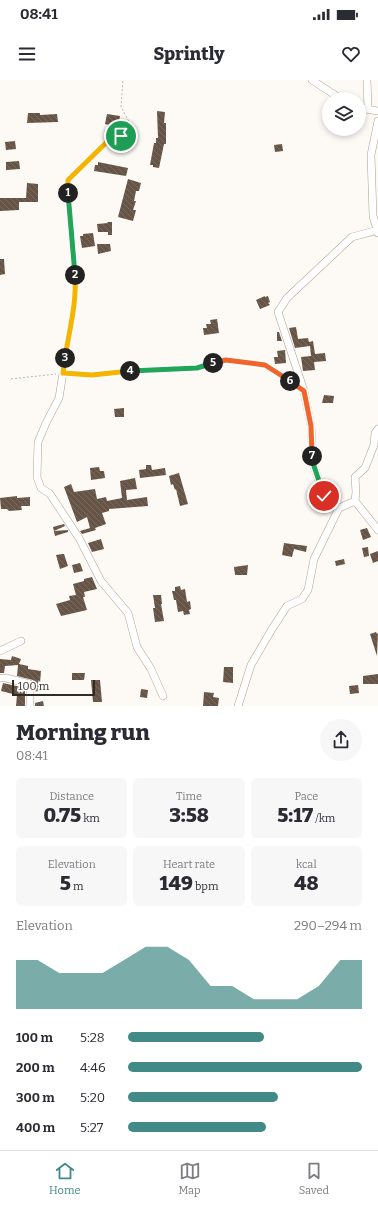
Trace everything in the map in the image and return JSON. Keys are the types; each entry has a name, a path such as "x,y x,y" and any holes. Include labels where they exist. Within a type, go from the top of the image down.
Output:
{"street":[{"path":"312,80 330,92"},
{"path":"367,80 368,109 378,111"},
{"path":"339,508 324,496 313,463 311,426 304,391 278,312 287,298 352,237 378,231 373,216 371,155 378,121"},
{"path":"63,373 59,398 38,442 37,477 41,488 50,494 76,533 100,581 128,613 137,647 151,669 163,696"},
{"path":"378,429 375,433 374,445 365,468 355,477 355,501 378,530"},
{"path":"238,706 251,665 272,629 287,606 302,599 308,590 314,559 339,508 355,501"},
{"path":"0,651 21,641"},
{"path":"0,678 30,684 30,706"}],"path":[{"path":"63,373 76,286 75,260 69,212 68,180 112,137 121,136 128,133 132,126 121,107 123,80"},
{"path":"11,379 63,373 92,375 142,370 197,368 226,360 265,365 304,391"}],"building":[{"path":"157,111 165,112 164,123 166,123 166,144 164,144 159,168 150,165 154,143 156,143 156,138 158,138"},
{"path":"28,113 40,113 40,115 57,114 58,122 27,123"},
{"path":"107,114 120,116 118,127 105,124"},
{"path":"15,141 16,149 6,150 5,142"},
{"path":"282,144 283,151 275,152 274,145"},
{"path":"19,161 20,169 6,170 6,162"},
{"path":"98,162 128,168 126,176 94,171 95,165 98,165"},
{"path":"128,179 141,183 139,191 136,191 134,201 136,201 133,210 136,210 133,221 118,217"},
{"path":"27,183 38,184 38,202 19,202 19,210 0,211 0,198 26,198"},
{"path":"107,222 112,222 112,235 108,235 108,232 98,232 97,224 108,223"},
{"path":"93,233 95,246 82,248 80,236 83,236 83,234"},
{"path":"97,244 110,244 111,251 98,254"},
{"path":"0,259 4,259 5,274 0,275"},
{"path":"268,296 270,302 268,303 270,305 260,309 256,300"},
{"path":"217,319 219,333 204,335 203,328 207,328 206,324 211,324 210,320"},
{"path":"296,327 298,339 308,338 309,342 313,341 315,354 325,353 326,361 314,362 315,370 303,371 301,357 311,356 310,346 295,348 289,328"},
{"path":"277,332 279,332 282,341 277,341"},
{"path":"285,350 286,363 275,364 274,357 278,357 277,351"},
{"path":"324,395 334,396 333,403 322,403"},
{"path":"124,408 124,417 115,417 114,409"},
{"path":"146,465 151,465 152,470 165,468 166,475 140,478 139,470 146,469"},
{"path":"99,467 100,471 104,471 105,478 91,480 90,468"},
{"path":"179,473 188,504 180,506 176,489 175,490 173,484 171,485 169,476"},
{"path":"135,478 137,489 126,490 127,500 147,497 148,506 109,509 109,511 102,513 106,524 95,528 96,530 82,534 80,531 90,528 87,517 77,522 64,487 71,484 74,492 95,489 97,499 106,497 107,501 122,498 120,481"},
{"path":"17,496 17,498 30,497 30,506 21,506 22,510 9,511 7,509 1,509 0,498"},
{"path":"64,524 65,526 54,531 68,530 68,532 55,536 53,527"},
{"path":"367,528 371,537 363,540 360,530"},
{"path":"101,539 104,549 92,552 88,543"},
{"path":"284,543 307,546 306,552 294,549 292,557 282,555"},
{"path":"368,547 369,556 364,557 362,548"},
{"path":"378,551 378,561 373,563 370,554"},
{"path":"64,554 68,566 60,569 56,555"},
{"path":"344,559 345,564 336,566 335,561"},
{"path":"80,563 83,571 74,573 72,565"},
{"path":"248,565 247,575 235,575 234,567"},
{"path":"92,577 97,589 84,592 85,597 83,597 87,610 61,616 56,604 70,600 69,596 76,595 73,584"},
{"path":"180,586 181,590 185,589 187,602 190,601 190,614 184,615 183,611 178,612 176,600 174,600 172,591 175,591 175,587"},
{"path":"153,595 161,595 164,621 155,622"},
{"path":"376,632 377,634 378,633 377,656 370,634"},
{"path":"12,656 21,659 19,664 28,666 28,669 41,671 40,683 43,683 43,692 35,691 35,684 33,680 17,676 18,665 5,666 4,673 0,673 0,659 11,660"},
{"path":"224,667 233,667 233,683 223,682"},
{"path":"72,673 85,673 84,680 72,680"},
{"path":"378,674 378,684 363,684 363,676"},
{"path":"91,680 100,680 102,702 93,702"},
{"path":"3,683 25,688 25,706 16,706 17,695 1,691"},
{"path":"358,685 359,693 350,694 349,686"},
{"path":"141,689 148,690 147,698 140,697"},
{"path":"204,692 214,693 213,697 219,698 218,706 203,706"},
{"path":"43,701 44,706 35,706 35,703"}],"route":[{"path":"121,136 112,137 68,180 69,212 75,260 76,286 63,373 92,375 142,370 197,368 226,360 265,365 304,391 311,426 313,463 324,496"}]}
